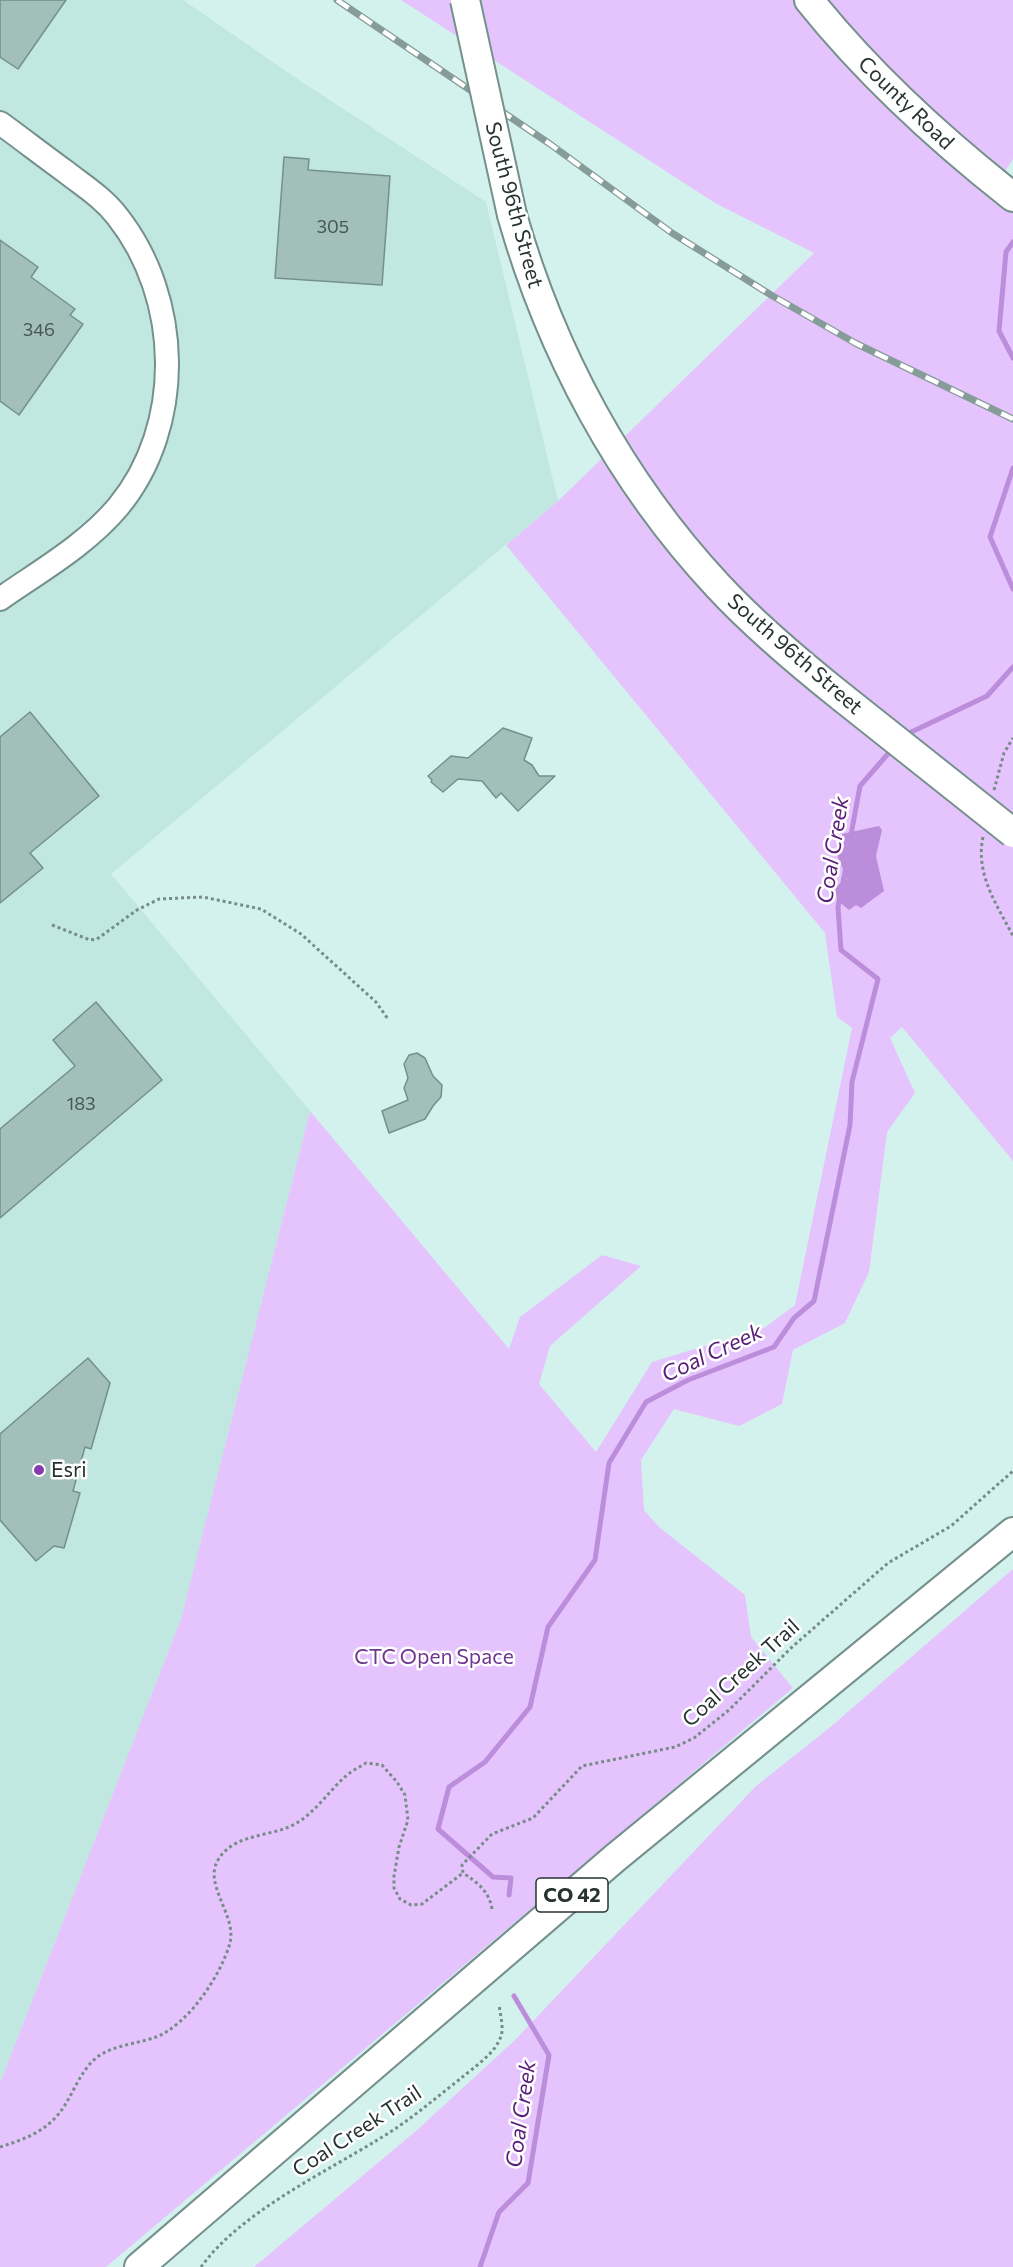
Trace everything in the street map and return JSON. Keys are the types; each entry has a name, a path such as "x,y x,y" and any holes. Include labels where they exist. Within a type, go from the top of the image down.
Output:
{"main road":[{"name":"South 96th Street","path":"465,0 512,215 526,265 550,326 594,415 626,468 682,544 717,585 794,659 1013,833"},
{"name":"County Road","path":"809,0 882,83 943,141 1012,196"},
{"name":"CO 42","path":"139,2267 615,1858 1013,1532"}],"street":[{"path":"0,123 101,198 117,216 137,245 152,276 164,316 167,354 164,403 154,444 141,473 117,507 87,537 0,599"}],"path":[{"path":"1004,753 1013,738"},
{"path":"984,877 1013,936"},
{"path":"52,925 90,940 97,939 137,910 159,899 203,897 261,909 301,934 376,1002 388,1019"},
{"name":"Coal Creek Trail","path":"463,1873 462,1865 466,1859 486,1839 501,1828 533,1818 582,1766 675,1747 694,1738 729,1710 791,1648 888,1563 951,1526 1013,1471"},
{"path":"0,2147 28,2138 53,2121 82,2073 98,2056 158,2036 187,2017 222,1964 231,1941 228,1916 214,1882 217,1861 232,1845 257,1835 287,1828 306,1817 348,1774 366,1763 382,1765 397,1782 405,1796 408,1820 399,1847 394,1876 394,1888 400,1899 411,1905 422,1904 463,1873 482,1887 490,1897 492,1909"},
{"name":"Coal Creek Trail","path":"201,2267 212,2251 236,2229 409,2119 467,2073 488,2054 502,2035 499,2004"}],"shaded area":[{"path":"0,0 183,0 293,76 486,202 558,501 111,874 310,1111 181,1619 0,2083"},
{"path":"879,826 882,830 876,856 884,891 861,908 856,905 849,910 837,900 835,887 847,879 837,855 844,846 842,834"}],"green space":[{"name":"CTC Open Space","path":"401,0 1013,0 1013,159 991,192 1013,209 1013,1161 902,1027 890,1038 915,1093 887,1132 869,1272 845,1323 793,1350 782,1404 739,1426 674,1409 641,1460 644,1510 659,1527 745,1595 751,1637 793,1688 106,2267 0,2267 0,2083 181,1619 310,1111 509,1349 520,1317 602,1255 641,1266 550,1346 539,1384 596,1452 652,1362 764,1328 795,1305 852,1028 837,1017 825,933 506,545 558,501 814,253 715,203"},
{"path":"1013,1569 1013,2267 254,2267 417,2130 515,2040 756,1786 828,1729"}],"building":[{"path":"0,0 66,0 18,69 0,57"},
{"path":"284,157 309,159 308,170 390,176 382,285 275,278"},
{"path":"0,240 38,267 31,277 75,309 70,315 83,324 19,415 0,401"},
{"path":"30,712 99,796 30,853 43,868 0,903 0,737"},
{"path":"503,728 532,738 524,760 532,765 539,776 555,776 518,811 501,793 496,798 482,781 458,779 443,792 431,782 428,776 451,756 468,758"},
{"path":"96,1002 162,1080 0,1218 0,1129 75,1066 53,1040"},
{"path":"417,1053 425,1058 433,1076 442,1085 441,1097 425,1119 389,1133 382,1111 408,1100 404,1088 408,1078 404,1064 409,1055"},
{"name":"Esri","path":"88,1358 110,1383 91,1449 85,1447 73,1491 80,1493 64,1548 54,1546 36,1561 0,1520 0,1434"}],"waterway":[{"name":"Coal Creek","path":"1013,242 1006,252 999,331 1013,358"},
{"name":"Coal Creek","path":"1013,468 990,537 1013,589"},
{"name":"Coal Creek","path":"905,735 987,696 1013,667"},
{"name":"Coal Creek","path":"850,840 860,786 893,748"},
{"name":"Coal Creek","path":"842,887 846,867"},
{"name":"Coal Creek","path":"509,1895 511,1878 493,1877 438,1829 449,1787 485,1762 530,1707 548,1627 595,1560 609,1463 646,1402 688,1380 774,1347 794,1318 814,1301 850,1125 852,1082 878,979 841,950 838,907 840,896"},
{"name":"Coal Creek","path":"480,2267 499,2212 528,2183 549,2055 514,1996"}],"railway":[{"path":"337,0 550,144 672,233 771,295 857,344 1013,419"}],"place":[{"name":"Esri","path":"39,1470"}]}
